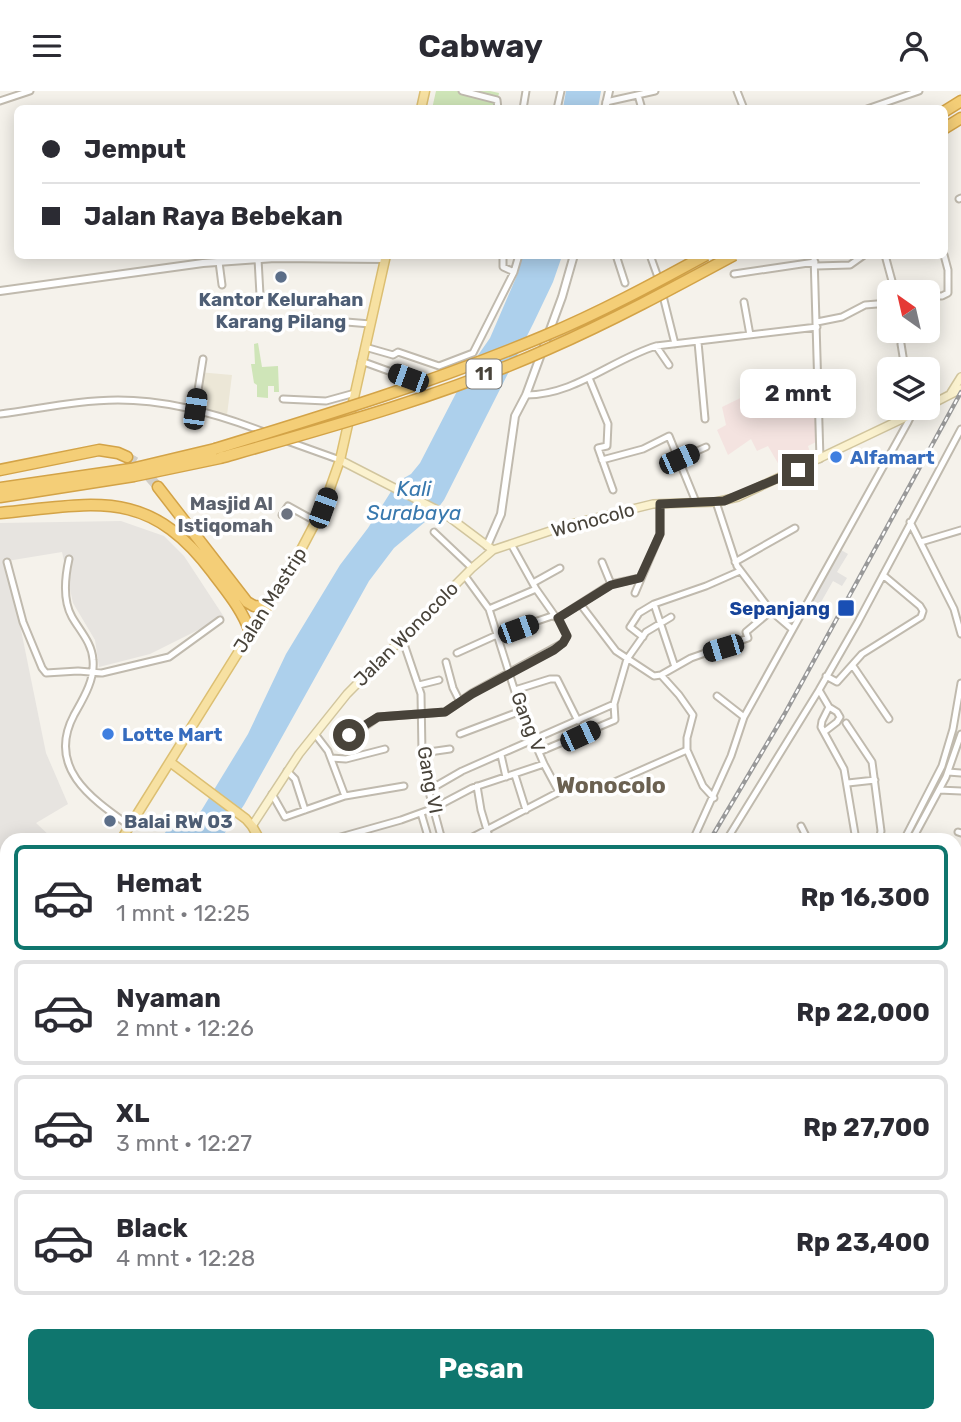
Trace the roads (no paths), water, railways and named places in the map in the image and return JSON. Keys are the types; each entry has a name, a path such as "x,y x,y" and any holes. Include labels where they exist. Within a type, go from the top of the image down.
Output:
{"highway":[{"name":"11","path":"0,488 217,454 450,373 544,336 635,294 699,259"},
{"name":"11","path":"0,497 134,476 323,429 437,392 547,350 642,305 727,259"},
{"path":"0,470 99,450 127,457"},
{"path":"158,487 247,602 266,607"},
{"path":"0,513 104,505 130,509 158,519 176,531 198,554 241,610 250,632"}],"main road":[{"name":"Jalan Mastrip","path":"126,833 317,522 340,460 385,259"},
{"path":"949,395 961,377"},
{"name":"Wonocolo","path":"940,400 961,389"},
{"name":"Wonocolo","path":"490,548 511,544 571,524 660,504 716,502 738,497 820,459 894,420"},
{"path":"340,460 445,514 490,548"},
{"name":"Jalan Wonocolo","path":"249,823 347,694 490,548"},
{"path":"170,762 249,823 255,833"}],"street":[{"path":"0,101 11,94 30,91"},
{"path":"462,91 497,100 498,105"},
{"path":"609,91 606,105 655,91"},
{"path":"879,105 919,91"},
{"path":"638,95 641,105"},
{"path":"0,291 250,259"},
{"path":"260,259 260,295"},
{"path":"503,259 503,267 514,272"},
{"path":"364,347 393,355 398,352 439,366 474,353 518,259"},
{"path":"490,548 501,514 515,416 526,395 562,297 573,259"},
{"path":"617,259 625,283"},
{"path":"651,259 675,344"},
{"path":"734,274 815,261 850,265 858,259"},
{"path":"886,259 892,280"},
{"path":"940,296 948,293 945,259"},
{"path":"815,261 820,459"},
{"path":"219,262 222,285"},
{"path":"744,302 750,335"},
{"path":"526,395 555,391 589,378 639,351 656,346 817,325 842,317 860,307 877,305"},
{"path":"311,319 370,324"},
{"path":"698,342 705,419"},
{"path":"901,344 903,357"},
{"path":"656,346 669,365"},
{"path":"195,409 202,359"},
{"path":"361,361 408,378"},
{"path":"589,378 608,424 607,446 598,448 613,490"},
{"path":"283,399 326,401 355,393"},
{"path":"0,414 117,400 195,409 244,424 340,460"},
{"path":"696,833 732,756 744,717 906,420"},
{"path":"731,833 819,690 961,429"},
{"path":"602,460 643,449 668,436 696,502"},
{"path":"679,459 706,447"},
{"path":"716,502 740,571 771,611 792,629"},
{"path":"635,593 660,534 660,504"},
{"path":"282,515 288,506 317,522"},
{"path":"910,521 954,609 961,634"},
{"path":"735,562 795,528"},
{"path":"921,542 961,530"},
{"path":"434,532 472,568"},
{"path":"335,741 360,730 378,717 445,712 509,672 563,643 567,636 511,544"},
{"path":"69,559 66,600 71,616 92,650 93,671 68,729 65,750 67,759 76,779 94,800 130,826"},
{"path":"7,562 23,622 44,671 50,674 93,671 102,673 169,657 220,620"},
{"path":"602,562 611,585"},
{"path":"489,609 535,586 560,568"},
{"path":"643,636 630,627 639,613 654,604 740,571"},
{"path":"826,676 837,682 862,654 923,613 919,606 883,575"},
{"name":"Gang V","path":"465,576 489,609 522,711 559,792 526,810"},
{"path":"457,653 499,634 557,617 611,585 640,578"},
{"path":"654,604 675,667"},
{"path":"581,605 615,650 654,676 661,675 691,658 748,638 746,632 771,611"},
{"path":"539,753 615,720 614,704 627,659 643,636 671,617"},
{"name":"Gang VI","path":"402,638 419,685 422,753 440,833"},
{"path":"446,662 460,702"},
{"path":"853,666 889,719"},
{"path":"661,675 693,715 687,750 703,786 714,798"},
{"path":"515,690 557,679 578,721"},
{"path":"419,685 439,680"},
{"path":"913,833 948,760 954,741 961,683"},
{"path":"819,690 829,708 837,712 839,719 824,732"},
{"path":"717,697 744,717"},
{"path":"429,790 462,771 614,704"},
{"path":"829,708 821,724 844,769 855,833"},
{"path":"460,734 522,711"},
{"path":"846,723 872,762 881,833"},
{"path":"315,734 331,758 345,796"},
{"path":"954,741 961,734"},
{"path":"331,758 345,759 385,749"},
{"path":"422,753 450,749"},
{"path":"610,784 687,750"},
{"path":"501,755 506,777"},
{"path":"910,833 948,772 948,760"},
{"path":"354,833 421,813 477,786 544,764"},
{"path":"287,771 295,779 305,810"},
{"path":"948,772 961,773"},
{"path":"482,833 526,810 514,775"},
{"path":"848,783 874,780"},
{"path":"272,794 283,817 345,796 404,786"},
{"path":"477,786 486,831"},
{"path":"939,789 961,792"},
{"path":"421,813 428,833"},
{"path":"801,826 804,833"}],"water":[{"path":"566,91 601,91 599,105 564,105"},
{"name":"Kali Surabaya","path":"521,259 561,259 533,324 444,500 432,516 394,548 369,581 244,805 225,833 165,833 201,811 248,734 286,654 340,565 368,528 397,482 411,474 420,463 469,368 490,338"}],"tunnel":[{"path":"127,457 137,463 158,487"}],"railway":[{"path":"714,833 784,715 961,392"}],"place":[{"name":"Kantor Kelurahan Karang Pilang","path":"281,277"},
{"name":"Alfamart","path":"836,457"},
{"name":"Masjid Al Istiqomah","path":"287,514"},
{"name":"Sepanjang","path":"846,608"},
{"name":"Lotte Mart","path":"108,734"},
{"name":"Balai RW 03","path":"110,821"}],"district":[{"name":"Wonocolo","path":"611,785"}]}
